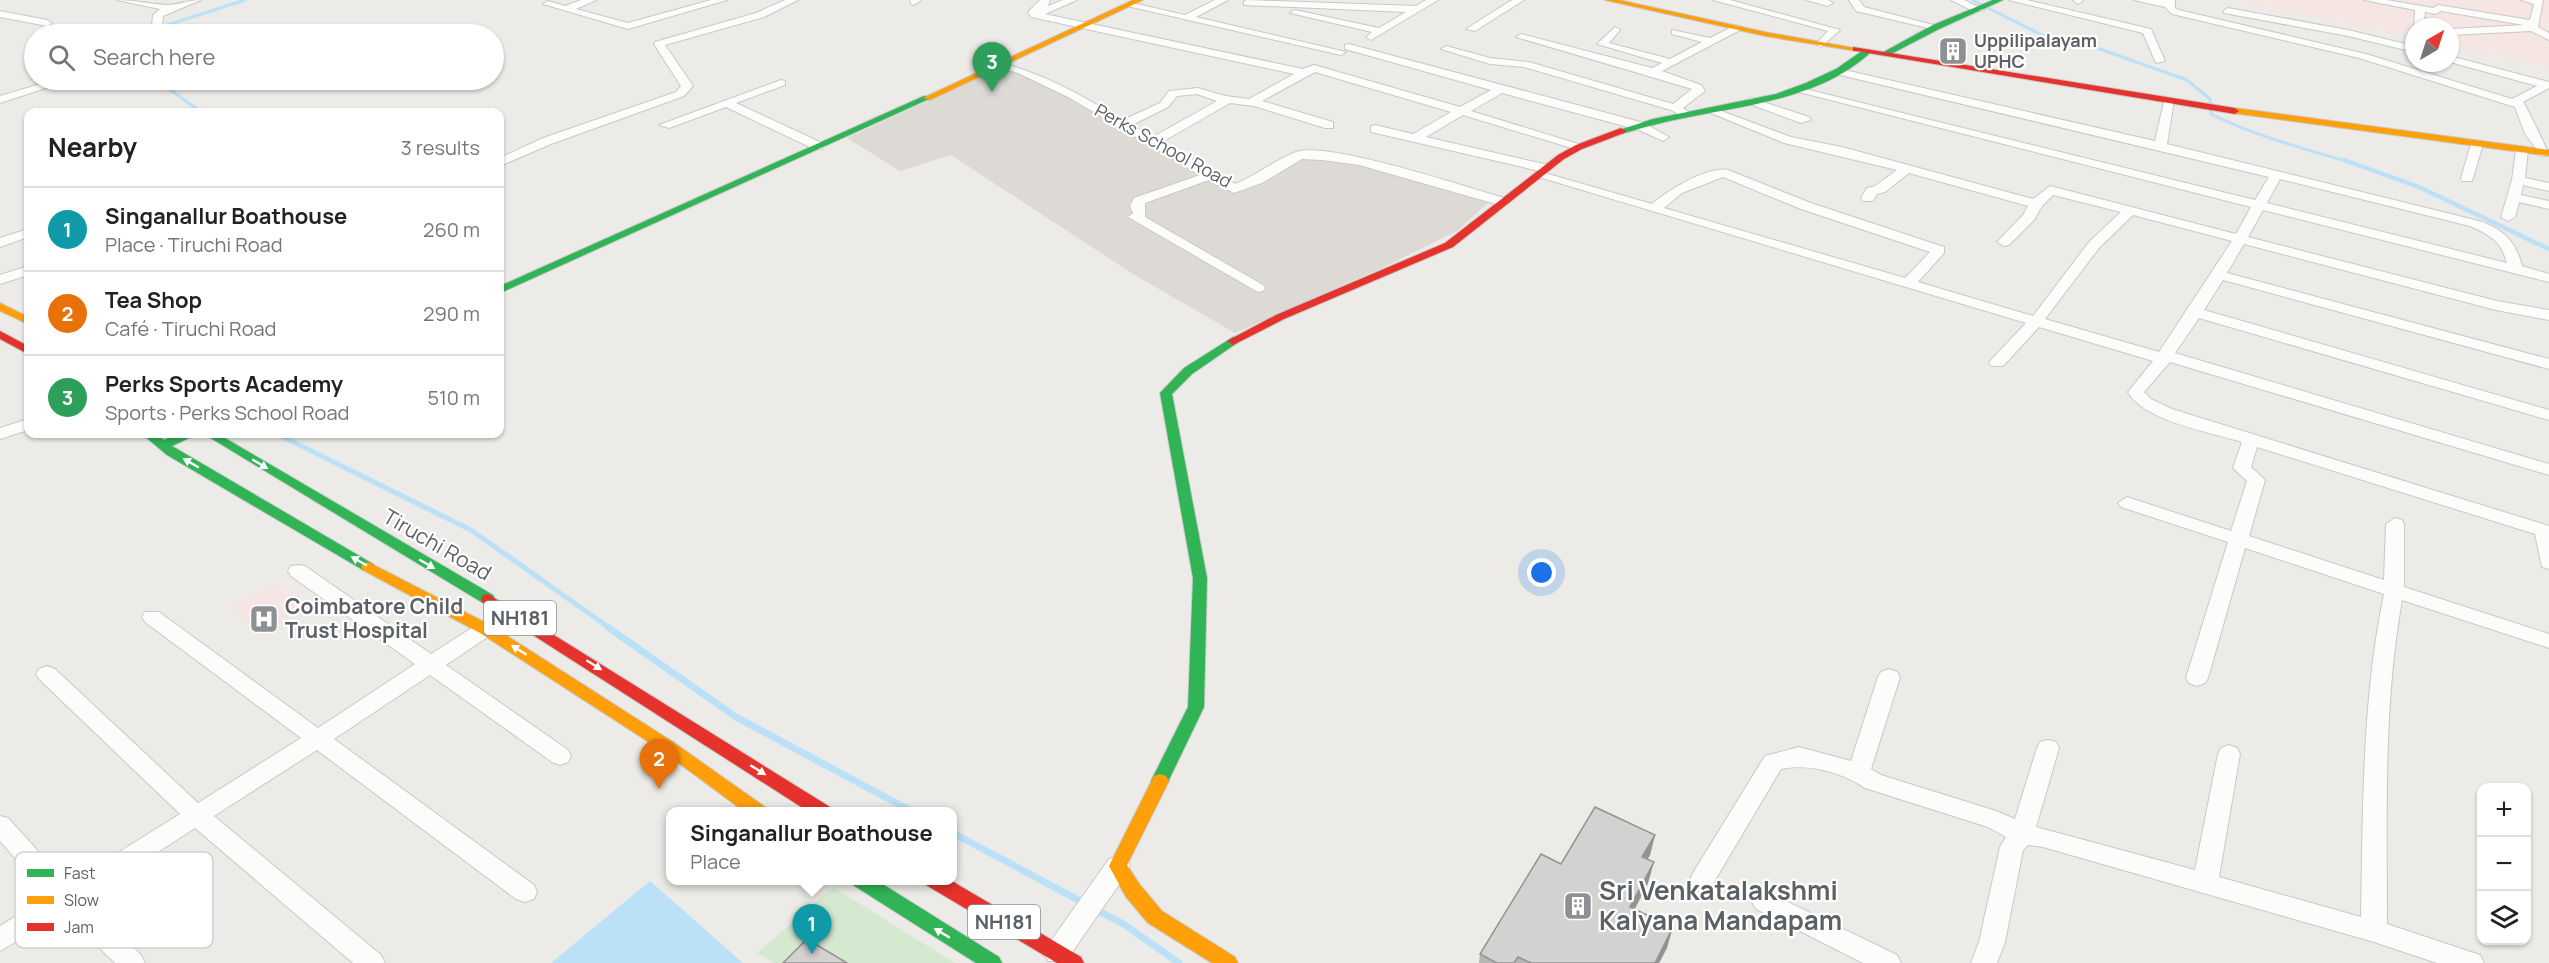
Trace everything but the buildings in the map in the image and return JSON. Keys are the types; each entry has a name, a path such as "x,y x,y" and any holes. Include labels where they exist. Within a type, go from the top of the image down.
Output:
{"main road":[{"path":"1609,0 1821,44 2170,102 2547,153"},
{"path":"504,288 738,185 1133,2"},
{"path":"1884,54 1936,27 1988,5"},
{"path":"1228,963 1155,916 1133,891 1118,866 1196,707 1200,578 1166,393 1181,374 1240,338 1302,307 1459,240 1541,172 1579,146 1681,111 1712,111 1797,90 1840,72 1868,51"},
{"path":"0,306 24,319"},
{"path":"0,334 24,349"},
{"name":"NH181","path":"154,438 398,584 485,629 657,739 752,807"},
{"path":"164,445 178,438"},
{"name":"Tiruchi Road","path":"217,438 509,612 816,807"},
{"name":"NH181","path":"868,885 992,963"},
{"name":"NH181","path":"942,885 1066,958"}],"street":[{"path":"122,0 169,8"},
{"path":"157,24 158,15 169,8 196,0"},
{"path":"565,9 591,0"},
{"path":"699,0 717,2 760,15"},
{"path":"504,160 546,141 680,94 687,86 659,44 760,15 793,0"},
{"path":"1035,15 1033,12 1046,3 1045,0"},
{"path":"1035,15 1072,0"},
{"path":"1186,18 1223,0"},
{"path":"1234,0 1381,32"},
{"path":"1253,103 1381,32 1433,0"},
{"path":"1471,29 1519,0"},
{"path":"1718,0 1835,30"},
{"path":"1811,0 1828,3"},
{"path":"2014,0 2147,31"},
{"path":"2139,0 2362,56 2514,102 2520,105 2531,134 2547,153"},
{"path":"2369,0 2436,11 2439,4 2534,26 2549,37"},
{"path":"2526,0 2543,1 2534,26"},
{"path":"1946,1 1988,5"},
{"path":"548,4 628,26 717,2"},
{"path":"1133,2 1186,18 1345,50 1500,89 1639,126 1663,137"},
{"path":"1247,3 1419,9"},
{"path":"1856,7 1936,27"},
{"path":"2419,18 2420,9"},
{"path":"2228,11 2348,33 2405,47"},
{"path":"0,14 47,23"},
{"path":"1035,15 1309,70 1579,146"},
{"path":"1821,44 1844,22"},
{"path":"2147,31 2155,22"},
{"path":"2459,31 2534,26"},
{"path":"1653,72 1736,28"},
{"path":"1615,30 1602,44 1670,62"},
{"path":"2147,31 2160,61"},
{"path":"1676,32 1710,41"},
{"path":"1446,49 1490,61 1525,64 1681,111 1699,91 1697,87 1653,72 1521,37"},
{"path":"2459,61 2547,85 2514,102"},
{"name":"Perks School Road","path":"997,65 1032,76 1074,96 1234,189 1257,180 1300,155 1322,156 1360,161 1503,202"},
{"path":"1840,72 2405,205 2488,228 2505,239 2512,251 2515,269"},
{"path":"665,125 781,83"},
{"path":"1415,138 1500,89"},
{"path":"0,100 32,90"},
{"path":"1797,90 2549,278"},
{"path":"1178,112 1173,93 1198,91 1227,100 1253,103 1329,125"},
{"path":"1122,124 1227,100"},
{"path":"1751,101 1805,120"},
{"path":"2160,147 2170,102"},
{"path":"727,103 818,146"},
{"path":"1712,111 1788,140 2036,204"},
{"path":"1154,141 1194,119 1178,112"},
{"path":"1375,129 1541,172 1909,283 2549,470"},
{"path":"2467,177 2476,144"},
{"path":"2508,217 2518,180 2522,150"},
{"path":"1868,198 1872,191 1880,189 1906,169"},
{"path":"1656,208 1677,190 1722,173 1806,206 1939,250 1909,283"},
{"path":"1211,176 1139,201 1137,206 1140,215 1135,217 1258,288"},
{"path":"2276,176 2196,312 2166,357 2136,392 2138,397 2149,406 2546,532 2549,563"},
{"path":"2518,180 2549,187"},
{"path":"2004,242 2030,217 2036,204 2050,190 2496,305 2549,315"},
{"path":"2514,197 2549,205"},
{"path":"1997,363 2037,320 2094,245 2129,212"},
{"path":"0,243 24,234"},
{"path":"0,280 24,271"},
{"path":"2219,275 2549,364"},
{"path":"2196,312 2549,415"},
{"path":"0,434 24,425"},
{"path":"2197,678 2256,480 2242,468 2251,439"},
{"path":"2127,503 2549,641"},
{"path":"2374,931 2375,782 2386,633 2394,592 2395,524"},
{"path":"298,571 560,756"},
{"path":"152,617 525,892"},
{"path":"138,852 319,738 485,629"},
{"path":"47,674 196,815 372,963"},
{"path":"1859,772 1889,677"},
{"path":"1984,963 1992,942 2012,847 2022,835 2048,748"},
{"path":"2205,883 2229,753"},
{"path":"1701,880 1773,762 1799,756 1859,772 1873,782 1996,820 2022,835 2043,837 2374,931 2471,963"},
{"path":"0,825 24,852"},
{"path":"1066,958 1080,919 1118,866"},
{"path":"1765,902 1888,963"},
{"path":"0,940 15,930"},
{"path":"117,948 132,963"}],"shaded area":[{"path":"2235,0 2549,0 2549,67 2459,48 2459,18 2405,18 2405,36"},
{"path":"998,69 1024,75 1070,99 1230,192 1262,182 1299,159 1347,162 1489,202 1457,231 1384,267 1235,333 1133,274 951,155 900,171 847,138"},
{"name":"Coimbatore Child Trust Hospital","path":"278,582 310,605 259,633 230,606"}],"green space":[{"path":"833,887 955,963 774,963 757,953"}],"water":[{"path":"650,881 743,963 551,963"}],"waterway":[{"path":"170,24 245,0"},
{"path":"1972,0 2042,35 2097,48 2187,80 2210,99 2211,114 2262,135 2349,162"},
{"path":"171,90 196,108"},
{"path":"2344,160 2419,187 2549,249"},
{"path":"285,438 471,530 611,629"},
{"path":"609,628 736,717 904,807"},
{"path":"957,835 1084,903"},
{"path":"1095,909 1125,925 1179,963"}],"traffic: fast":[{"path":"1884,54 1936,27 1999,0"},
{"path":"1621,131 1779,95 1809,85 1839,71 1868,51"},
{"path":"504,288 927,98"},
{"path":"1160,781 1196,707 1200,578 1166,393 1188,371 1233,341"},
{"path":"153,438 172,452 368,567"},
{"path":"164,445 178,438"},
{"path":"217,438 488,599"},
{"path":"868,885 992,963"}],"traffic: slow":[{"path":"927,98 1139,0"},
{"path":"1609,0 1765,34 1856,49"},
{"path":"2235,111 2549,153"},
{"path":"0,306 24,319"},
{"path":"368,567 485,629 667,746 752,807"},
{"path":"1160,781 1118,866 1133,891 1155,917 1228,963"}],"traffic: jam":[{"path":"1856,49 2235,111"},
{"path":"1233,341 1280,317 1449,245 1561,157 1579,147 1621,131"},
{"path":"0,334 24,349"},
{"path":"488,599 816,807"},
{"path":"941,885 1074,963"}],"place":[{"name":"Uppilipalayam UPHC","path":"1953,51"},
{"name":"Perks Sports Academy","path":"992,92"},
{"name":"Coimbatore Child Trust Hospital","path":"264,619"},
{"name":"Tea Shop","path":"659,789"},
{"name":"Sri Venkatalakshmi Kalyana Mandapam","path":"1578,906"},
{"name":"Singanallur Boathouse","path":"812,954"}]}
